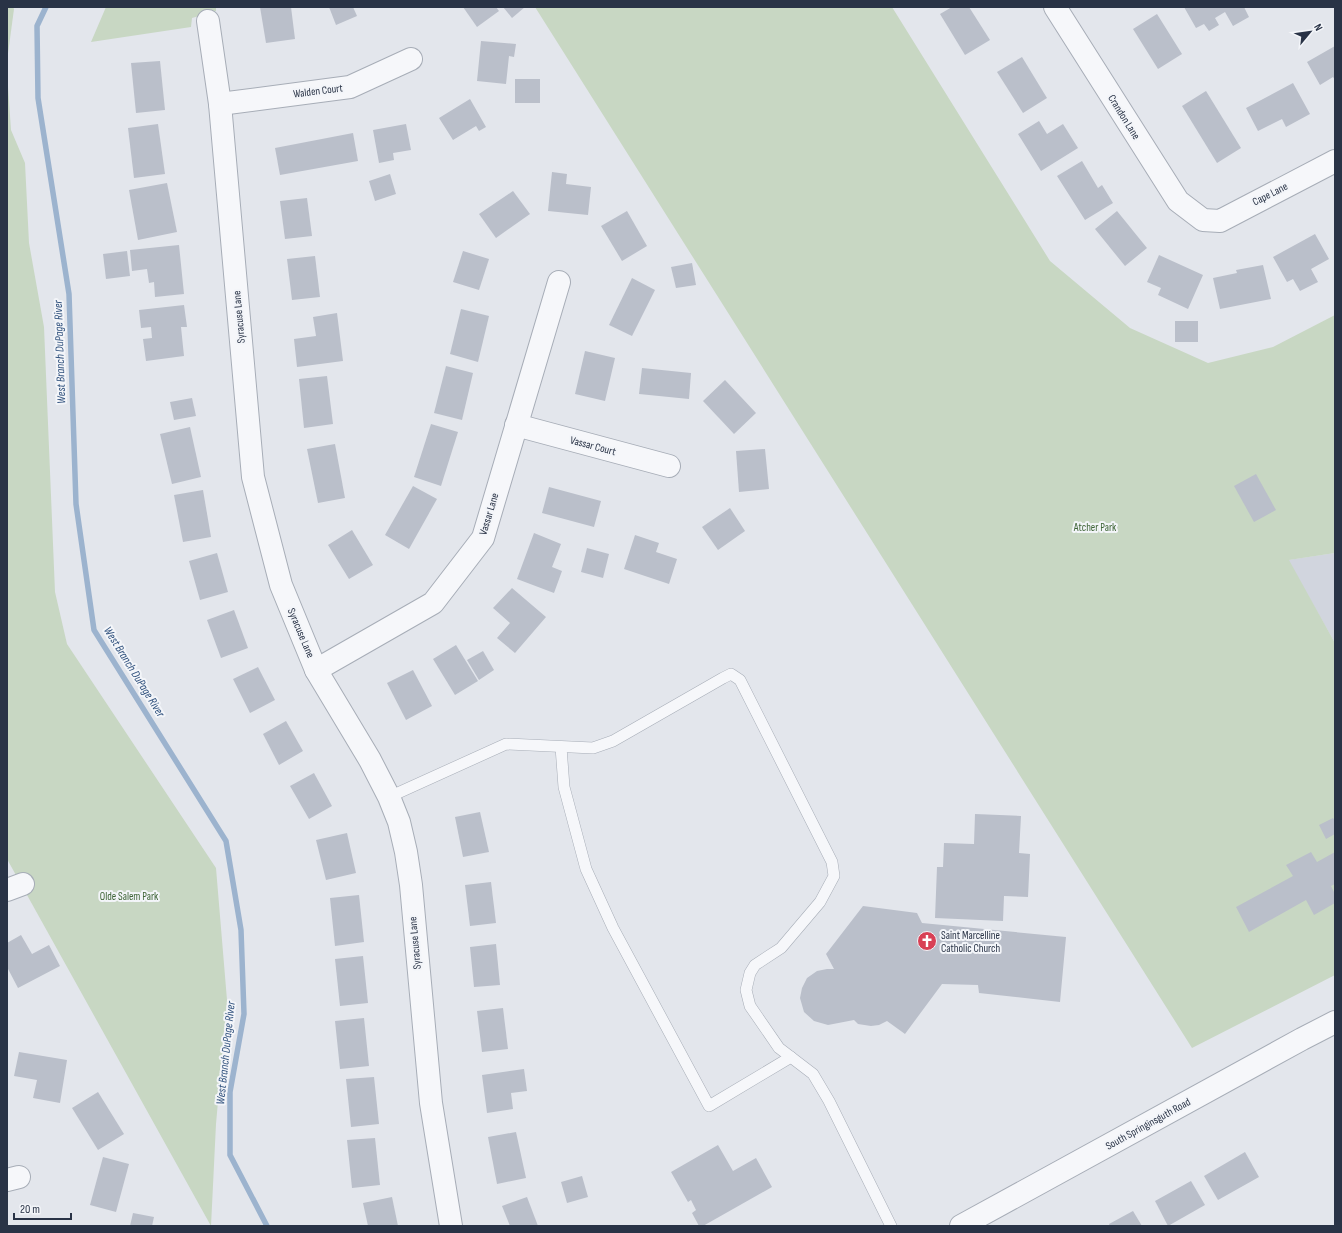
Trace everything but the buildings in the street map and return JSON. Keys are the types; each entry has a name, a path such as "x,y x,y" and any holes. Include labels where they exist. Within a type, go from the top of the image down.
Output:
{"street":[{"name":"Crandon Lane","path":"1055,7 1178,201 1203,220"},
{"name":"Syracuse Lane","path":"208,21 220,104 253,477 281,585 316,670 370,760 399,822 406,852 411,885 431,1103 450,1226"},
{"name":"Walden Court","path":"220,104 350,87 410,59"},
{"name":"Cape Lane","path":"1203,220 1220,221 1335,161"},
{"name":"Vassar Lane","path":"316,670 433,603 483,538 559,282"},
{"name":"Vassar Court","path":"516,425 670,466"},
{"name":"South Springinsguth Road","path":"961,1226 1335,1022"}],"lane":[{"path":"389,798 506,744 561,748 593,748 613,742 731,674 740,680 832,862 834,876 820,902 781,948 755,965 750,973 746,990 750,1006 779,1048 813,1074 829,1101 891,1226"},
{"path":"561,748 564,787 586,869 614,928 709,1106 791,1057"}],"shaded area":[{"path":"1335,553 1335,643 1288,560"}],"green space":[{"path":"7,7 13,7 14,9 7,61"},
{"path":"106,7 216,7 216,11 192,18 191,27 91,42"},
{"name":"Atcher Park","path":"535,7 892,7 1050,261 1130,328 1208,363 1273,347 1335,315 1335,553 1289,560 1335,643 1335,975 1192,1048"},
{"name":"Olde Salem Park","path":"7,72 11,130 25,163 29,243 44,327 55,592 67,644 216,868 227,1000 216,1124 211,1226 7,859"}],"waterway":[{"name":"West Branch DuPage River","path":"46,7 37,26 38,98 69,294 76,504 94,630 226,841 241,930 244,1014 230,1092 230,1155 267,1226"}],"place":[{"name":"Saint Marcelline Catholic Church","path":"927,941"}]}
